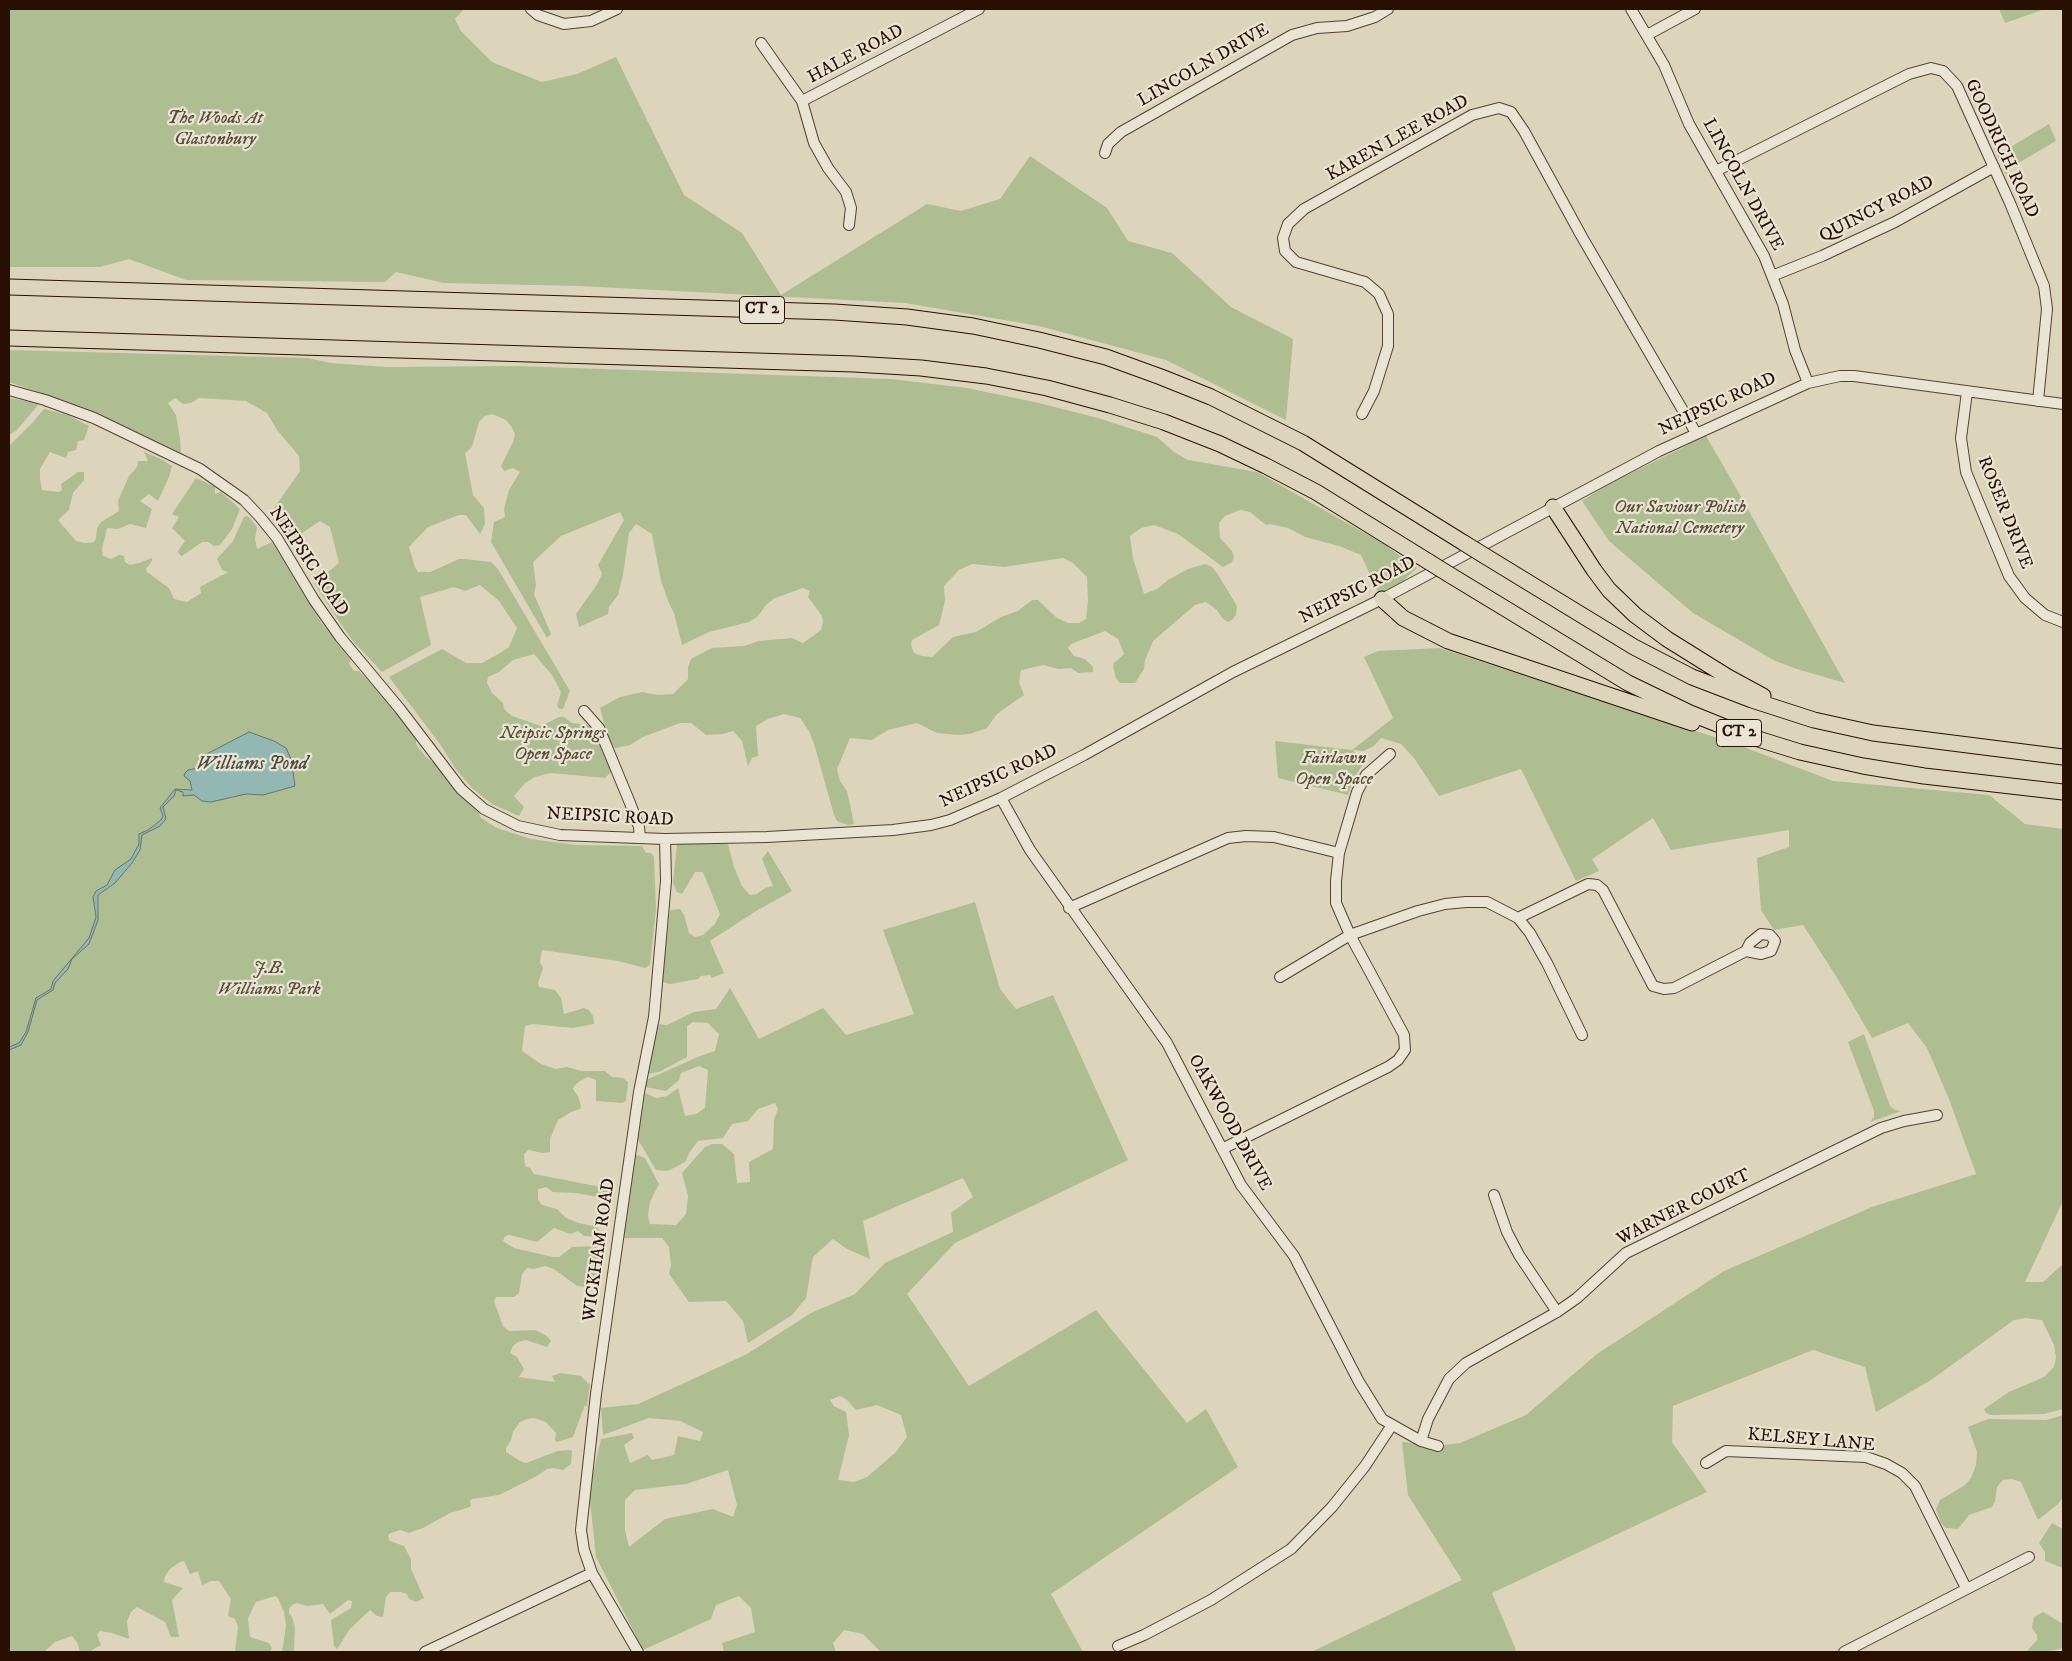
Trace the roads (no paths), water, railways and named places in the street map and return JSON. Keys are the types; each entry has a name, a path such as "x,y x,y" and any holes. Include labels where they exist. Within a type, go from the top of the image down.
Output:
{"highway":[{"name":"CT 2","path":"9,287 834,312 907,317 973,326 1039,340 1101,356 1151,373 1201,393 1303,443 1596,625 1665,663 1733,694 1799,716 1838,726 1896,736 2063,757"},
{"name":"CT 2","path":"9,338 854,364 921,368 986,376 1047,388 1164,422 1220,444 1309,489 1563,645 1628,683 1690,714 1742,734 1810,754 1868,767 1924,776 2063,792"},
{"path":"1552,507 1598,576 1634,615 1667,639 1728,677 1788,707 1799,716"},
{"path":"1382,599 1403,618 1462,646 1674,718 1742,734"}],"street":[{"path":"532,9 538,15 564,24 591,21 616,9"},
{"name":"HALE ROAD","path":"802,101 980,9"},
{"name":"LINCOLN DRIVE","path":"1105,153 1108,144 1121,132 1292,35 1317,28 1347,26 1375,17 1388,9"},
{"name":"LINCOLN DRIVE","path":"1632,9 1664,65 1689,124 1764,256 1808,383"},
{"path":"1647,35 1695,9"},
{"path":"761,43 802,101 814,143 828,168 846,192 851,208 849,225"},
{"name":"GOODRICH ROAD","path":"1716,171 1909,74 1931,68 1942,72 1957,86 1994,167 2044,286 2048,309 2038,401"},
{"name":"KAREN LEE ROAD","path":"1362,414 1374,392 1388,346 1388,314 1379,294 1365,282 1296,262 1285,251 1283,238 1288,224 1304,210 1472,115 1499,108 1511,112 1524,131 1582,237 1696,433"},
{"name":"QUINCY ROAD","path":"1772,276 1822,256 1896,222 1994,167"},
{"name":"NEIPSIC ROAD","path":"9,390 52,402 94,418 200,469 244,500 277,538 325,617 340,637 400,709 461,789 484,810 507,822 544,832 577,837 665,839 785,836 909,829 950,820 1001,798 1084,755 1233,672 1382,599 1552,507 1696,433 1808,383 1840,376 1854,376 2063,404"},
{"name":"ROSER DRIVE","path":"1967,392 1961,438 1966,472 2005,567 2009,576 2025,598 2045,615 2063,622"},
{"path":"584,711 599,728 639,827 640,838"},
{"path":"1222,1149 1388,1067 1398,1060 1404,1050 1404,1035 1350,935 1336,903 1339,853 1357,792 1366,775 1390,754"},
{"name":"OAKWOOD DRIVE","path":"1001,798 1030,850 1069,908 1167,1043 1241,1185 1294,1256 1312,1294 1382,1419 1421,1441 1438,1446"},
{"path":"1069,908 1228,838 1246,836 1274,837 1339,853"},
{"name":"WICKHAM ROAD","path":"638,1652 592,1573 584,1550 580,1530 639,1092 654,1017 666,881 665,839"},
{"path":"1518,918 1588,884 1597,885 1603,890 1654,986 1664,989 1674,988 1746,951"},
{"path":"1280,976 1350,935 1418,911 1445,904 1487,902 1518,918 1530,933 1547,963 1582,1035"},
{"name":"WARNER COURT","path":"1421,1441 1428,1419 1449,1379 1466,1363 1557,1312 1577,1298 1626,1254 1644,1243 1881,1128 1904,1121 1937,1115"},
{"path":"1494,1195 1507,1232 1519,1256 1557,1312"},
{"path":"1118,1646 1144,1635 1211,1600 1291,1549 1332,1508 1365,1466 1392,1425"},
{"name":"KELSEY LANE","path":"1706,1463 1726,1451 1866,1457 1886,1464 1902,1473 1915,1486 1966,1588"},
{"path":"1844,1652 2029,1557"},
{"path":"425,1652 592,1573"}],"water":[{"name":"Williams Pond","path":"249,732 274,741 286,748 291,759 295,786 263,795 246,794 211,802 202,801 194,795 183,796 183,792 176,790 174,796 163,807 166,819 160,826 142,835 140,850 132,863 115,883 98,895 98,920 89,944 72,959 68,969 55,983 53,990 37,1000 28,1032 21,1045 9,1050 9,1047 19,1043 26,1032 36,998 51,989 53,981 89,938 96,917 93,897 96,891 107,885 115,870 131,859 139,844 139,834 161,820 163,816 160,808 175,789 192,790 190,781 184,776 185,773 188,770 198,768 199,758"}],"park label":[{"name":"The Woods At Glastonbury","path":"215,129"},
{"name":"Our Saviour Polish National Cemetery","path":"1680,518"},
{"name":"Neipsic Springs Open Space","path":"553,744"},
{"name":"Fairlawn Open Space","path":"1334,770"},
{"name":"J.B. Williams Park","path":"269,980"}]}
